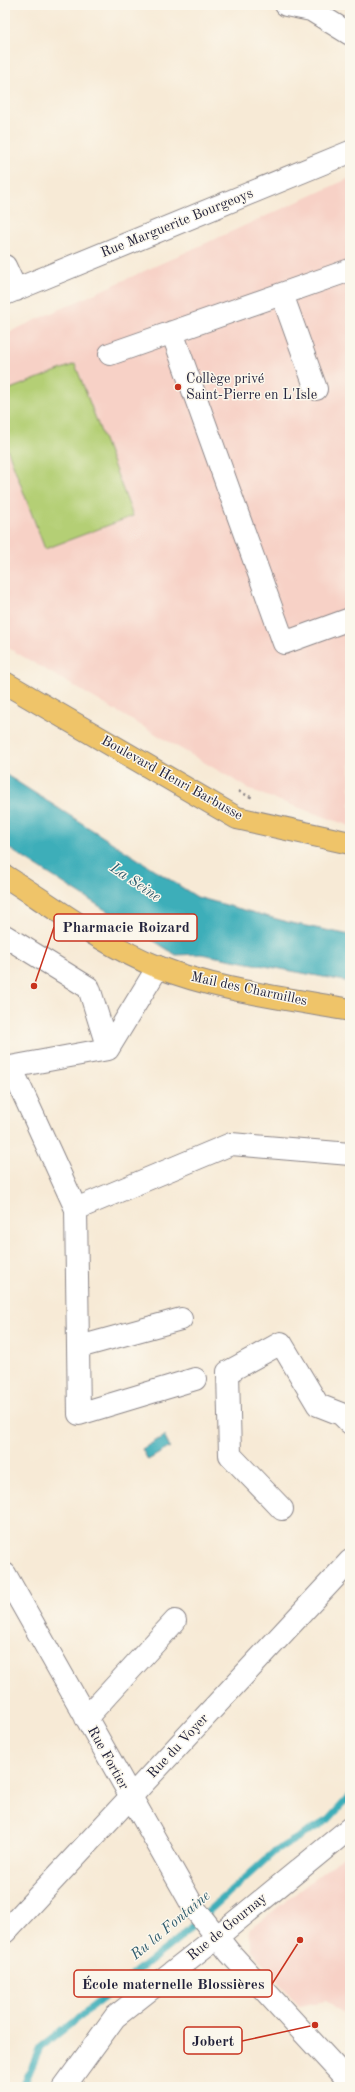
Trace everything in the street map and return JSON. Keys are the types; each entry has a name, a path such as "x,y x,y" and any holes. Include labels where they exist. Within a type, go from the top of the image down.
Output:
{"main road":[{"name":"Boulevard Henri Barbusse","path":"5,683 237,818 350,843"},
{"name":"Mail des Charmilles","path":"5,876 112,944 158,967 219,985 350,1010"}],"street":[{"path":"286,5 313,7 348,32"},
{"name":"Rue Marguerite Bourgeoys","path":"11,292 350,152"},
{"path":"5,266 11,292"},
{"path":"110,354 350,270"},
{"path":"282,294 316,389"},
{"path":"172,332 284,643 350,619"},
{"path":"5,936 89,988 108,1049"},
{"path":"158,967 108,1049 8,1067 76,1209 79,1414 194,1379"},
{"path":"76,1209 231,1144 350,1154"},
{"path":"78,1347 181,1319"},
{"path":"282,1509 230,1455 228,1372 281,1343 318,1405 341,1414 350,1423"},
{"name":"Rue du Voyer","path":"7,1926 130,1797 350,1561"},
{"name":"Rue Fortier","path":"5,1574 130,1797 207,1923 229,1952 350,2083"},
{"path":"86,1718 175,1621"},
{"name":"Rue de Gournay","path":"64,2087 115,2017 207,1923 350,1828"}],"shaded area":[{"path":"350,178 350,826 255,792 5,646 5,334"},
{"path":"350,1851 350,2018 326,2001 299,2006 252,1951 249,1930"}],"green space":[{"path":"75,364 133,516 45,549 5,443 5,391"}],"water":[{"name":"La Seine","path":"5,774 197,897 291,923 350,935 350,982 201,954 176,955 5,846"},
{"path":"164,1436 170,1447 148,1460 142,1449"}],"waterway":[{"name":"Ru la Fontaine","path":"23,2087 40,2048 177,1940 275,1851 328,1820 350,1796"}],"place":[{"name":"Collège privé Saint-Pierre en L'Isle","path":"178,387"},
{"name":"Pharmacie Roizard","path":"34,986"},
{"name":"École maternelle Blossières","path":"300,1940"},
{"name":"Jobert","path":"315,2025"}]}
